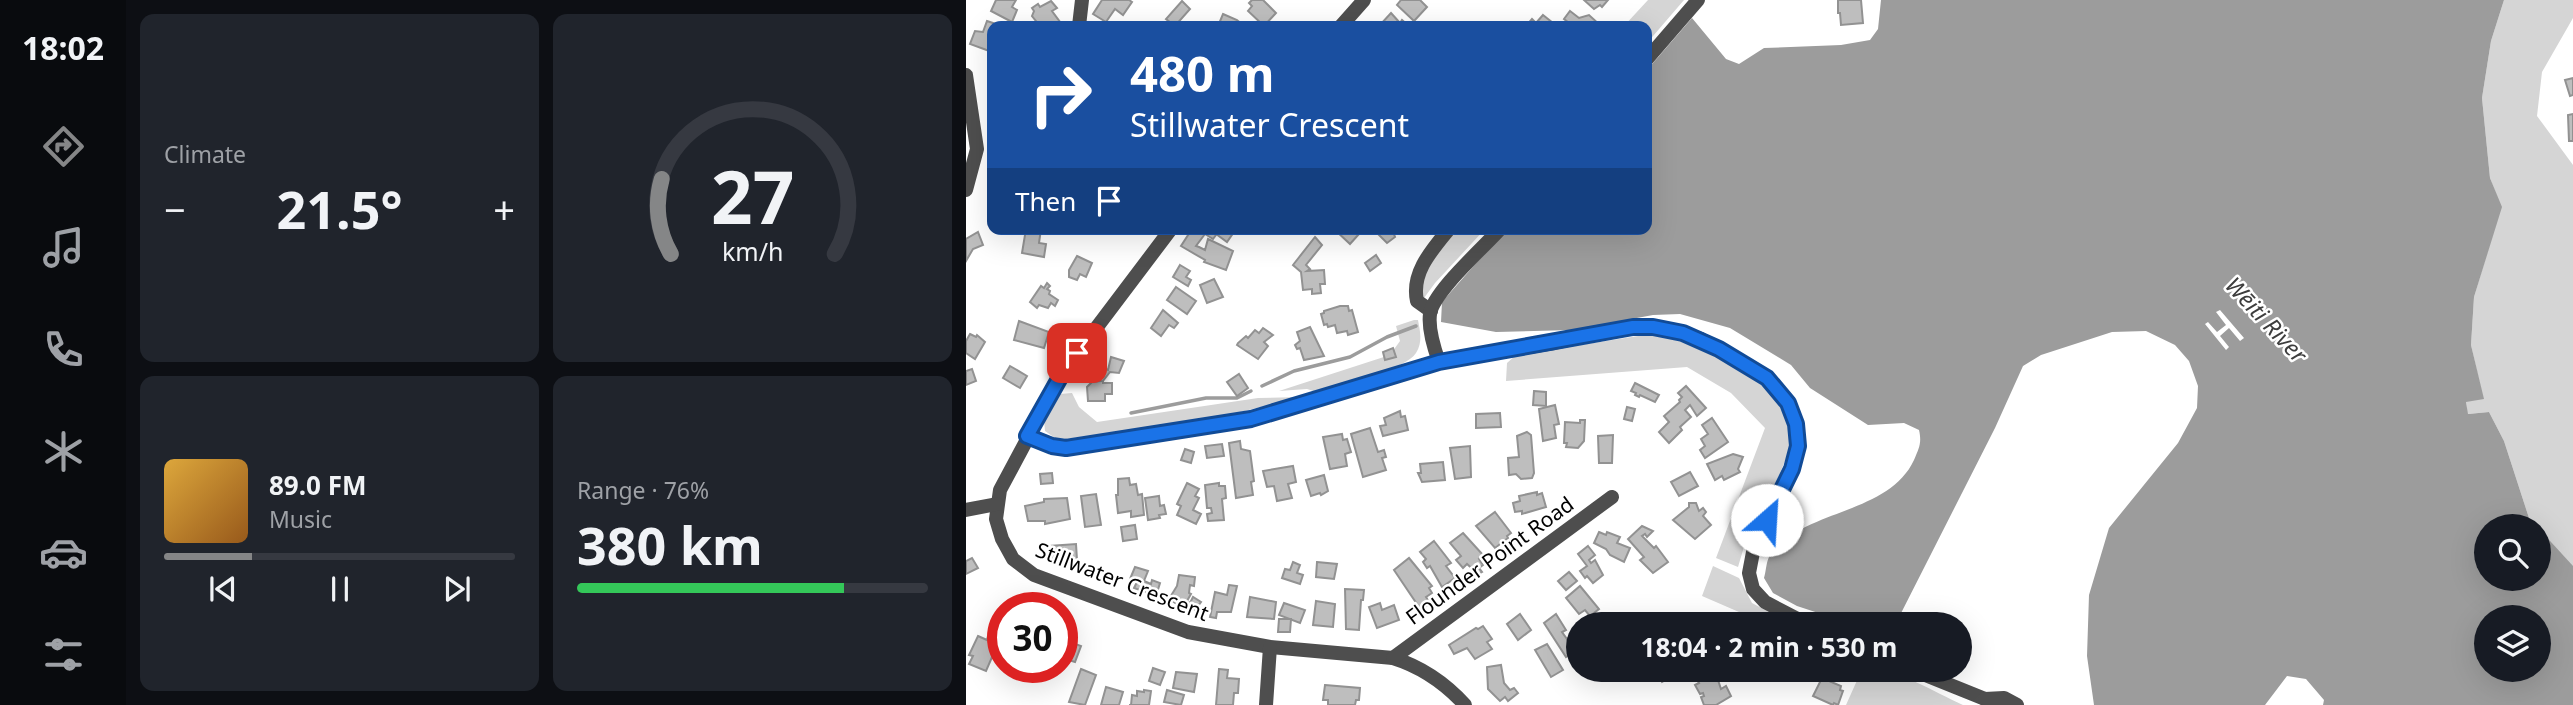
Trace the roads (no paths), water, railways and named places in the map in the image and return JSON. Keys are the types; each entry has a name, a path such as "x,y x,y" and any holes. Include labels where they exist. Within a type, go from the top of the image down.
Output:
{"street":[{"path":"1080,21 1082,0"},
{"path":"1345,21 1364,0"},
{"path":"1652,53 1698,0"},
{"path":"966,75 976,149 966,190"},
{"name":"Stillwater Crescent","path":"1166,235 1063,372 1006,476 997,504 996,519 1002,539 1013,559 1034,575 1188,632 1270,646 1392,658 1430,673 1465,705"},
{"path":"1431,311 1417,301 1416,278 1445,235"},
{"path":"1439,362 1433,340 1431,311 1443,291 1494,235"},
{"path":"1027,436 1052,446 1066,448 1251,419 1439,362 1643,326 1671,330 1701,339 1767,378 1783,395 1792,412 1798,435 1792,469 1754,547 1749,568 1750,583 1758,596 1783,612"},
{"name":"Flounder Point Road","path":"1392,658 1612,497"},
{"path":"966,510 997,504"},
{"path":"1266,705 1270,646"},
{"path":"1941,682 1988,702 2004,698 2017,705"}],"water":[{"name":"Wēiti River","path":"1881,0 2504,0 2491,41 2482,98 2490,178 2502,207 2474,297 2471,345 2484,399 2466,402 2468,414 2489,412 2504,441 2528,514 2474,514 2474,591 2551,591 2551,542 2573,566 2573,705 2323,705 2324,700 2306,679 2287,676 2265,705 2094,705 2087,656 2089,595 2109,528 2178,443 2197,408 2198,386 2189,361 2175,345 2146,331 2112,332 2041,355 2023,366 1995,428 1902,612 1815,612 1773,593 1764,578 1769,557 1783,541 1801,529 1865,503 1902,478 1919,449 1919,430 1904,423 1868,425 1810,388 1791,365 1730,328 1680,314 1653,315 1572,330 1496,332 1441,322 1442,302 1501,235 1652,235 1652,64 1692,18 1726,59 1739,64 1764,48 1841,45 1870,40 1878,29"}],"waterway":[{"path":"1262,386 1294,371 1350,357 1387,337 1416,326"},
{"path":"1131,413 1206,398 1237,398 1251,391"}]}
